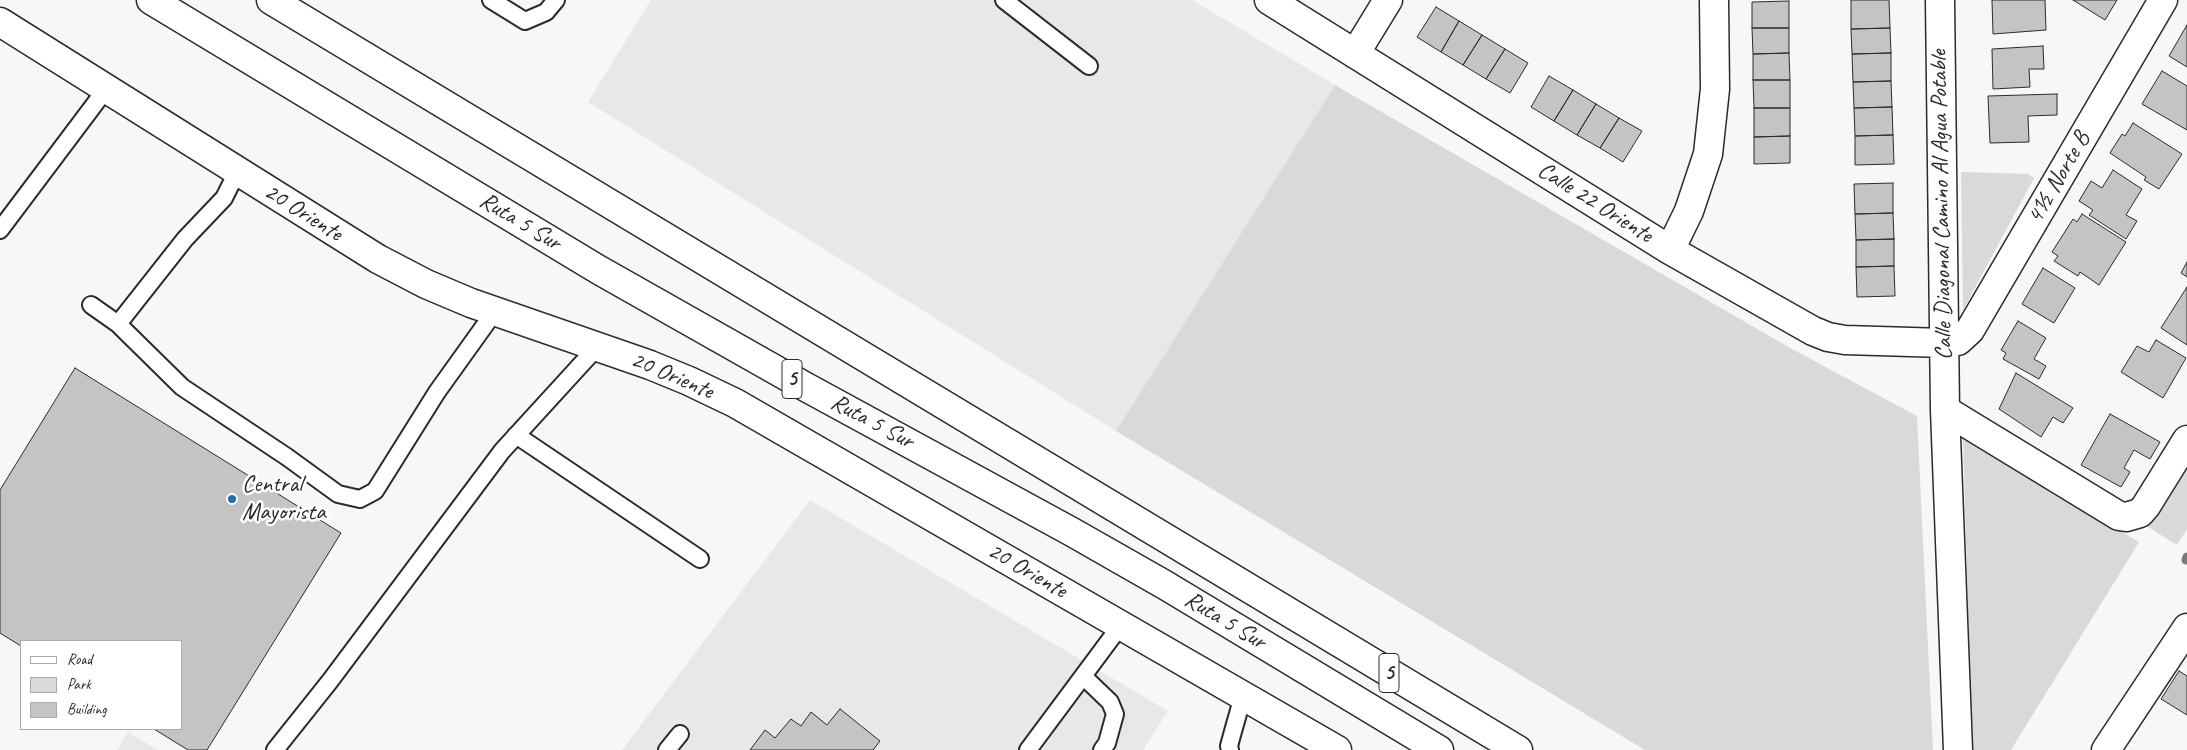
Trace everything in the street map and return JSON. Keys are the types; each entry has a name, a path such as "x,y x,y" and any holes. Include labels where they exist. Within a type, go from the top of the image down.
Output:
{"main road":[{"name":"Ruta 5 Sur","path":"151,0 599,270 1165,585 1439,750"},
{"name":"Ruta 5 Sur","path":"272,0 1518,750"},
{"name":"Calle 22 Oriente","path":"1269,0 1670,250 1828,337 1944,343"},
{"path":"1355,54 1388,0"},
{"path":"1670,250 1689,211 1708,154 1715,89 1714,0"},
{"name":"Calle Diagonal Camino Al Agua Potable","path":"1940,0 1945,410 1958,750"},
{"name":"4½ Norte B","path":"1944,343 1958,341 1970,330 2163,0"},
{"name":"20 Oriente","path":"0,22 378,259 426,284 689,381 735,403 1337,750"},
{"path":"1945,410 2120,516 2133,516 2146,506 2187,440"},
{"path":"2106,750 2187,628"}],"lane":[{"path":"491,0 525,21 546,12 556,0"},
{"path":"1004,0 1089,66"},
{"path":"0,230 106,89"},
{"path":"118,324 185,239 224,198 237,172"},
{"path":"91,305 118,324 182,387 338,494 360,499 375,491 437,392 495,311"},
{"path":"275,750 330,681 502,451 598,346"},
{"path":"516,435 700,559"},
{"path":"1028,750 1121,625"},
{"path":"1084,677 1110,702 1115,714 1107,744 1102,750"},
{"path":"1230,750 1229,746 1243,696"},
{"path":"667,750 680,734"}],"shaded area":[{"path":"651,0 1192,0 1335,85 1116,431 588,102"},
{"path":"810,500 1168,711 1143,750 622,750"},
{"path":"128,732 158,750 117,750"}],"green space":[{"path":"1335,85 1792,349 1917,416 1933,750 1645,750 1116,431"},
{"path":"1961,172 2029,174 2034,178 1963,310"},
{"path":"1963,436 2139,542 2011,750 1972,750"},
{"path":"2187,456 2187,529 2177,545 2145,525"}],"building":[{"path":"1851,0 1889,0 1890,28 1851,29"},
{"path":"1992,0 2045,0 2046,30 1993,34"},
{"path":"2073,0 2117,0 2105,20"},
{"path":"1789,1 1789,28 1752,28 1752,2"},
{"path":"1436,7 1459,21 1441,52 1417,37"},
{"path":"1459,21 1482,35 1463,65 1441,52"},
{"path":"2187,25 2187,67 2169,56"},
{"path":"1752,28 1789,28 1789,53 1753,54"},
{"path":"1890,28 1891,53 1852,54 1851,29"},
{"path":"1482,35 1505,49 1486,79 1463,65"},
{"path":"2043,46 2044,69 2029,69 2030,87 1993,89 1992,49"},
{"path":"1505,49 1528,63 1510,93 1486,79"},
{"path":"1789,53 1790,80 1753,80 1753,54"},
{"path":"1891,53 1891,81 1853,82 1852,54"},
{"path":"2162,71 2187,86 2187,130 2142,104"},
{"path":"1549,76 1573,90 1554,121 1531,107"},
{"path":"1753,80 1790,80 1790,108 1754,108"},
{"path":"1891,81 1892,107 1854,108 1853,82"},
{"path":"1573,90 1596,104 1577,135 1554,121"},
{"path":"2057,94 2057,115 2028,116 2029,142 1990,143 1988,96"},
{"path":"1596,104 1619,118 1600,148 1577,135"},
{"path":"1892,107 1893,135 1855,136 1854,108"},
{"path":"1754,108 1790,108 1790,136 1754,137"},
{"path":"1619,118 1642,131 1623,162 1600,148"},
{"path":"2133,123 2182,154 2159,189 2144,180 2146,177 2110,153 2122,134 2125,136"},
{"path":"1893,135 1894,164 1855,165 1855,136"},
{"path":"1790,136 1790,163 1754,164 1754,137"},
{"path":"2113,170 2142,189 2126,215 2137,221 2126,239 2089,215 2093,210 2079,201 2091,181 2102,188"},
{"path":"1893,183 1893,213 1855,214 1854,184"},
{"path":"1893,213 1894,239 1856,240 1855,214"},
{"path":"2082,214 2126,242 2099,285 2080,272 2078,276 2054,261 2058,256 2052,252 2073,219 2077,222"},
{"path":"1894,239 1894,266 1856,267 1856,240"},
{"path":"2187,262 2187,277 2181,273"},
{"path":"1894,266 1895,296 1857,297 1856,267"},
{"path":"2043,268 2075,288 2054,323 2022,304"},
{"path":"2187,287 2187,345 2161,328"},
{"path":"2018,321 2046,338 2034,359 2046,366 2039,379 2003,359 2006,353 2001,350"},
{"path":"2156,340 2186,358 2163,398 2121,372 2137,346 2149,352"},
{"path":"75,368 341,533 207,750 188,750 156,730 182,730 182,640 20,640 20,645 0,633 0,490"},
{"path":"2016,373 2073,408 2063,423 2053,417 2041,437 1999,409"},
{"path":"2110,414 2160,442 2150,459 2134,450 2124,468 2130,472 2121,487 2081,465"},
{"path":"2179,671 2187,676 2187,715 2161,699"},
{"path":"840,709 880,741 873,750 750,750 765,730 775,738 791,719 801,726 811,712 827,725"}],"place":[{"name":"Central Mayorista","path":"232,499"}]}
